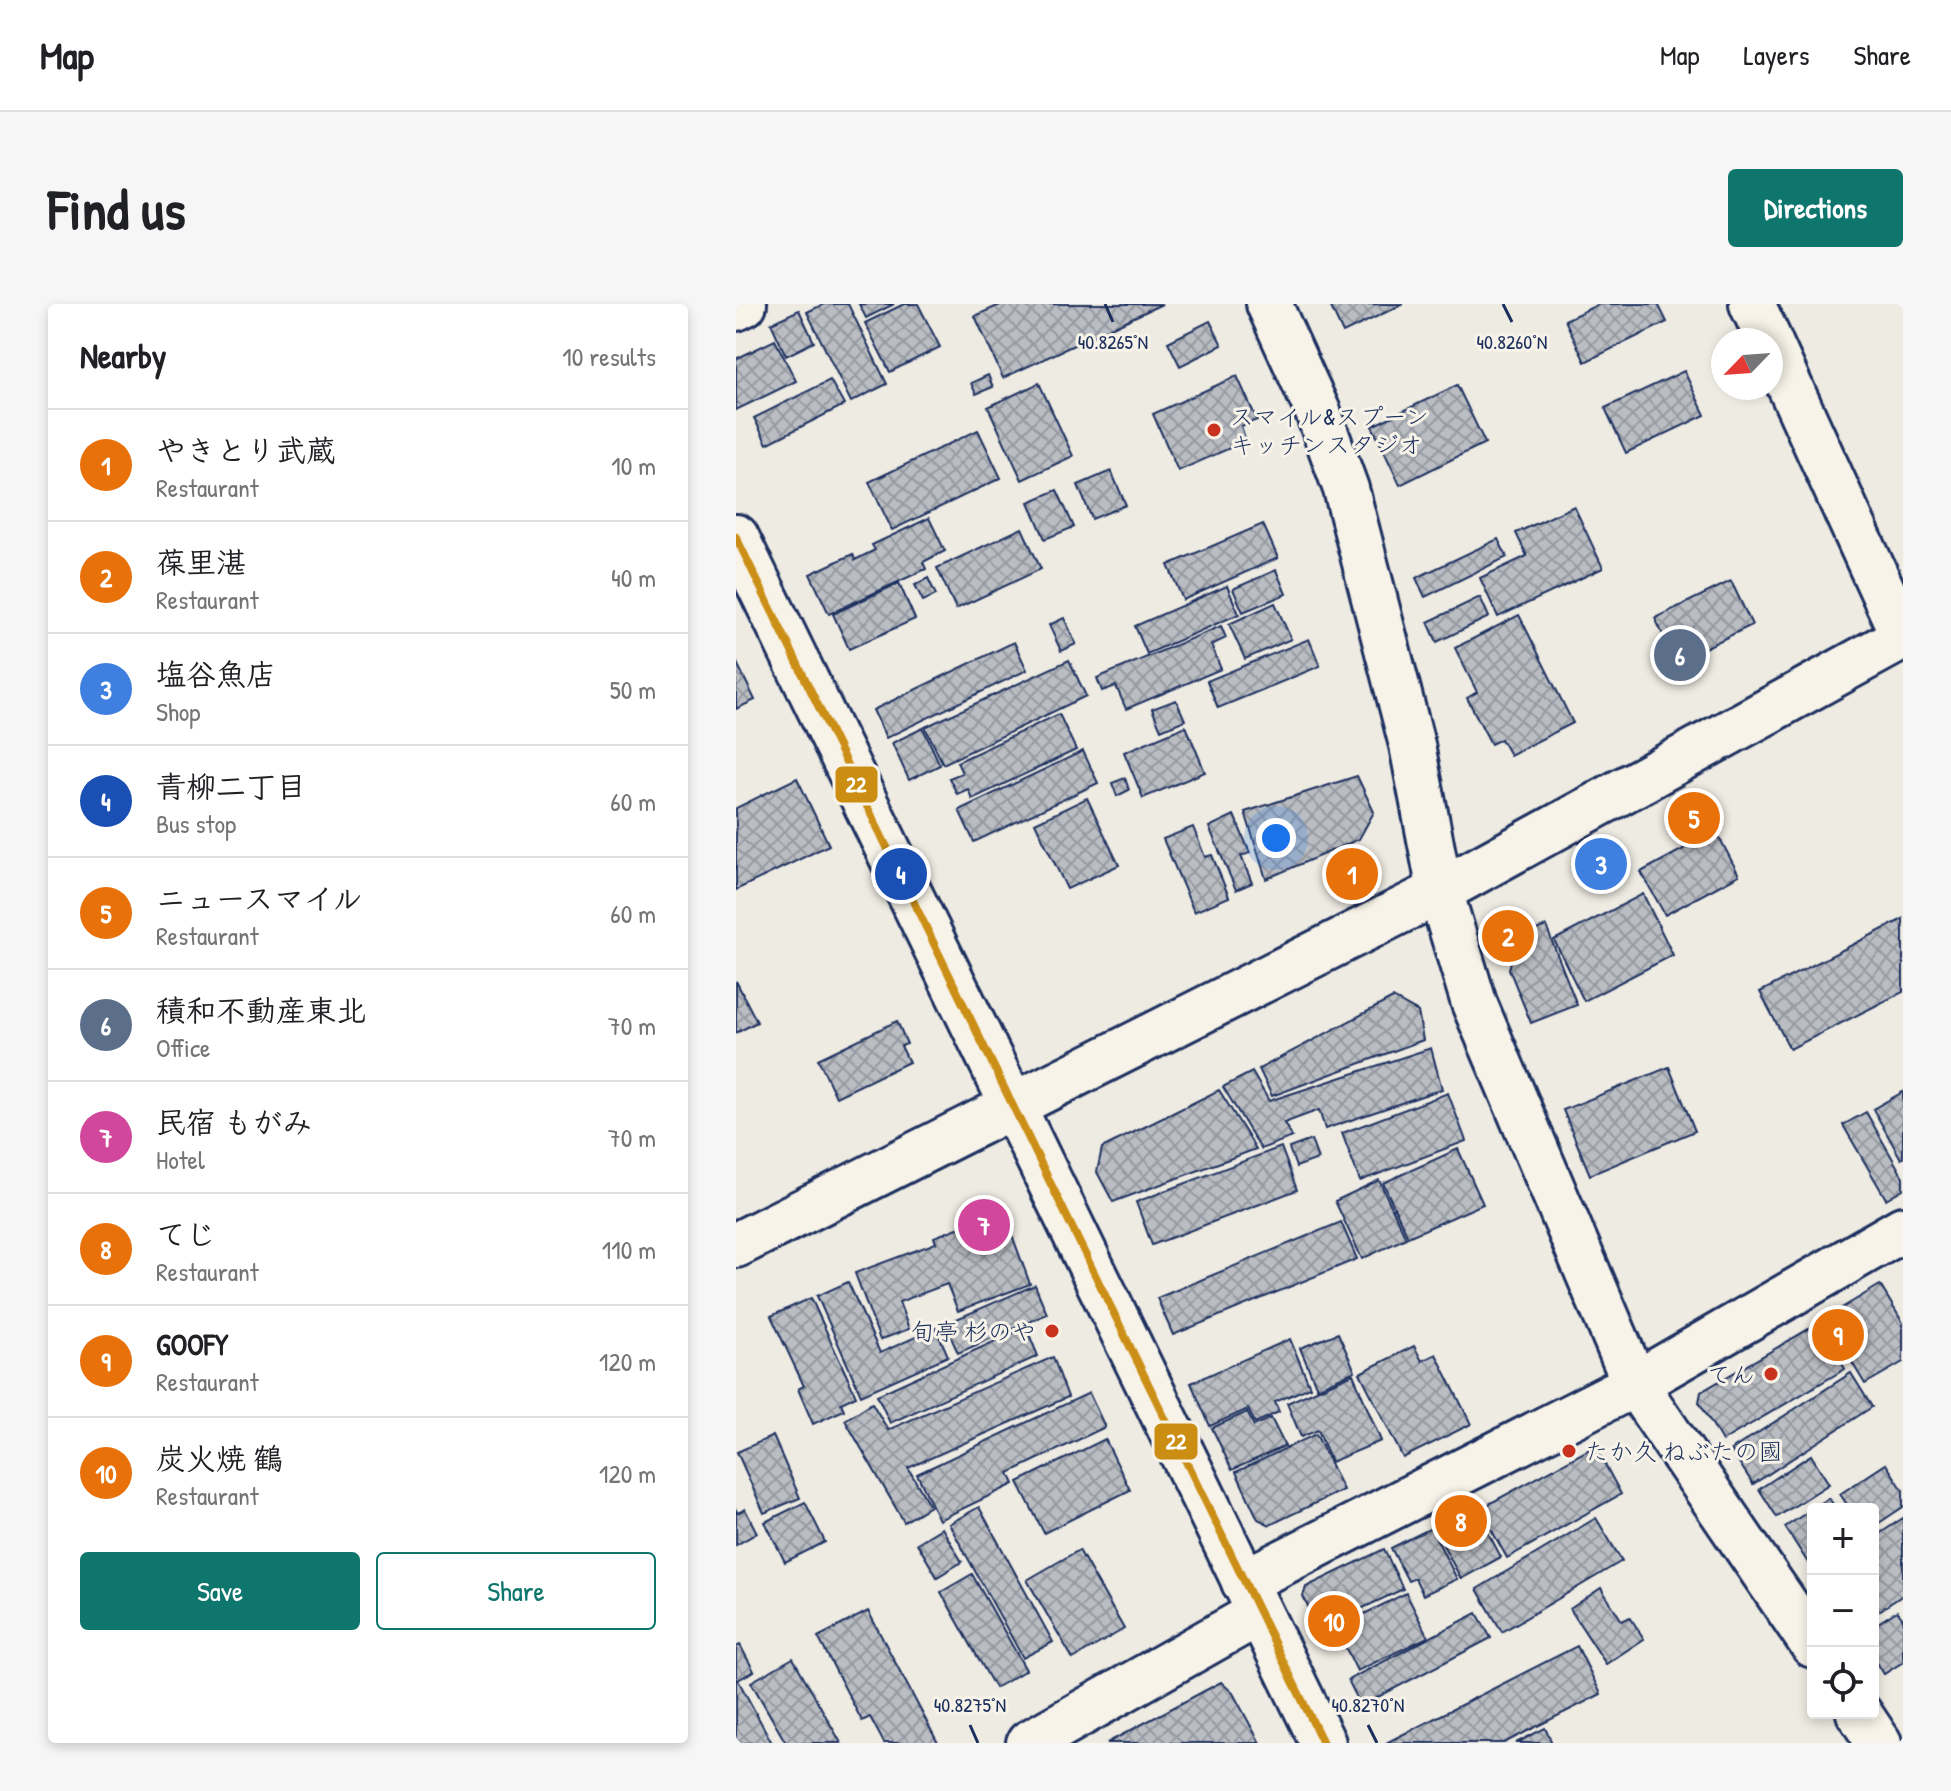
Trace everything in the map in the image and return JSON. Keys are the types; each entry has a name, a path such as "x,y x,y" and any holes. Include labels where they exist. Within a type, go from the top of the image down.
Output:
{"street":[{"path":"736,308 744,304"},
{"path":"1269,304 1318,412 1346,489 1412,745 1440,891 1474,1003 1635,1384 1807,1636"},
{"path":"1752,304 1763,328"},
{"path":"736,1245 1440,891 1903,637 1783,371"},
{"path":"736,537 1323,1743"},
{"path":"1029,1743 1252,1598 1635,1384 1903,1229"},
{"path":"1863,1719 1879,1743"}],"building":[{"path":"824,304 848,304 887,384 851,402 807,312"},
{"path":"859,304 894,304 866,318"},
{"path":"904,304 918,304 940,347 890,372 865,323"},
{"path":"1002,304 1162,304 1003,378 975,316"},
{"path":"1403,304 1343,333 1330,305"},
{"path":"1599,304 1658,304 1667,322 1585,362 1565,320"},
{"path":"799,310 814,342 786,356 771,323"},
{"path":"1210,321 1222,345 1180,366 1168,342"},
{"path":"775,340 796,381 736,410 736,359"},
{"path":"1684,371 1705,415 1626,453 1605,408"},
{"path":"988,375 993,387 976,394 971,383"},
{"path":"1237,376 1257,420 1241,426 1246,441 1178,471 1153,414"},
{"path":"830,380 844,405 767,444 754,418"},
{"path":"1039,383 1073,456 1022,480 988,407"},
{"path":"1457,385 1485,443 1400,485 1372,426"},
{"path":"978,430 1001,478 892,530 869,482"},
{"path":"1111,471 1126,505 1092,519 1078,485"},
{"path":"1057,490 1074,527 1045,539 1029,502"},
{"path":"1574,506 1603,568 1498,617 1480,578 1527,556 1516,533"},
{"path":"929,518 945,551 923,562 926,569 829,614 810,574 853,554 855,560 875,550 872,545"},
{"path":"1263,524 1278,558 1183,600 1168,565"},
{"path":"1022,528 1041,569 956,609 937,568"},
{"path":"1498,539 1507,557 1425,597 1416,578"},
{"path":"1276,570 1286,594 1243,612 1233,589"},
{"path":"928,578 936,595 923,601 915,585"},
{"path":"1731,581 1752,625 1676,662 1655,618"},
{"path":"899,583 915,619 849,649 833,614"},
{"path":"1227,586 1239,614 1147,654 1135,626"},
{"path":"1480,597 1489,617 1437,642 1428,622"},
{"path":"1275,603 1291,639 1245,659 1229,624"},
{"path":"1519,615 1573,723 1510,755 1501,739 1491,744 1467,698 1477,692 1455,648"},
{"path":"1064,618 1076,644 1061,651 1049,625"},
{"path":"1221,626 1226,638 1211,645 1221,669 1126,709 1116,686 1102,691 1097,678"},
{"path":"1309,639 1320,666 1218,708 1207,681"},
{"path":"1014,642 1027,670 886,738 873,710"},
{"path":"1069,660 1086,696 943,764 925,727"},
{"path":"736,661 755,700 736,709"},
{"path":"1176,700 1185,720 1161,730 1152,709"},
{"path":"1059,714 1076,750 972,799 968,789 957,794 949,778 962,773 957,762"},
{"path":"1186,726 1205,772 1143,798 1124,752"},
{"path":"923,728 940,765 909,780 892,743"},
{"path":"1083,751 1098,783 974,842 959,810"},
{"path":"1357,776 1374,812 1359,839 1266,879 1245,812"},
{"path":"797,778 829,845 736,890 736,808"},
{"path":"1125,778 1129,790 1117,796 1112,783"},
{"path":"1087,798 1119,865 1067,889 1035,823"},
{"path":"1234,815 1250,853 1241,856 1252,883 1236,890 1209,827"},
{"path":"1193,827 1205,857 1212,855 1229,897 1194,912 1163,839"},
{"path":"1716,831 1739,875 1665,915 1641,872"},
{"path":"1643,894 1673,955 1584,1001 1554,940"},
{"path":"1903,919 1903,992 1790,1049 1760,992"},
{"path":"1546,926 1577,1005 1531,1023 1509,969 1518,937"},
{"path":"736,981 757,1022 736,1033"},
{"path":"1393,998 1418,1012 1423,1040 1272,1096 1259,1069"},
{"path":"897,1021 907,1044 901,1046 909,1062 836,1097 818,1059"},
{"path":"1431,1048 1442,1089 1325,1129 1319,1110 1284,1123 1292,1137 1261,1149 1223,1087 1252,1072 1269,1101"},
{"path":"1669,1067 1695,1131 1590,1175 1563,1110"},
{"path":"1219,1090 1256,1149 1113,1202 1097,1172 1102,1148"},
{"path":"1903,1092 1903,1158 1901,1159 1873,1109"},
{"path":"1448,1093 1466,1141 1360,1181 1342,1133"},
{"path":"1866,1112 1903,1177 1903,1189 1886,1199 1843,1125"},
{"path":"1311,1140 1318,1159 1296,1167 1289,1148"},
{"path":"1281,1147 1297,1190 1152,1245 1136,1202"},
{"path":"1458,1149 1483,1204 1408,1237 1383,1183"},
{"path":"1379,1180 1406,1238 1362,1259 1335,1201"},
{"path":"986,1217 1008,1224 1030,1284 958,1311 947,1284 899,1302 909,1329 880,1340 855,1273 936,1243 934,1237"},
{"path":"1341,1222 1357,1259 1173,1335 1157,1298"},
{"path":"848,1282 880,1353 936,1328 948,1356 861,1395 817,1296"},
{"path":"1035,1285 1047,1314 958,1353 945,1324"},
{"path":"1880,1285 1903,1323 1903,1362 1865,1384 1825,1318"},
{"path":"811,1298 856,1396 841,1403 844,1410 813,1424 798,1389 804,1386 771,1316"},
{"path":"1819,1323 1845,1369 1722,1441 1699,1402 1701,1392"},
{"path":"1026,1327 1038,1356 890,1423 877,1395"},
{"path":"1338,1333 1355,1371 1317,1388 1300,1348"},
{"path":"1290,1339 1310,1387 1275,1402 1279,1412 1255,1423 1248,1409 1210,1426 1191,1383"},
{"path":"1414,1346 1422,1361 1436,1354 1471,1424 1403,1458 1360,1373"},
{"path":"1053,1357 1068,1397 908,1468 930,1506 904,1522 845,1420 872,1403 888,1430"},
{"path":"1851,1373 1872,1407 1753,1484 1731,1450"},
{"path":"1353,1374 1381,1441 1331,1462 1318,1430 1301,1437 1287,1403"},
{"path":"1089,1393 1105,1427 1009,1473 1014,1484 939,1520 917,1474"},
{"path":"1247,1412 1254,1426 1271,1418 1285,1446 1232,1470 1212,1428"},
{"path":"1316,1434 1343,1490 1270,1525 1258,1519 1236,1472"},
{"path":"773,1436 800,1498 764,1513 737,1452"},
{"path":"1105,1439 1130,1490 1044,1533 1018,1482"},
{"path":"1595,1446 1621,1494 1507,1558 1480,1509"},
{"path":"1811,1455 1829,1484 1777,1517 1759,1489"},
{"path":"1886,1464 1903,1490 1903,1507 1879,1523 1879,1503 1846,1503 1840,1494"},
{"path":"805,1502 825,1542 785,1562 765,1522"},
{"path":"1473,1504 1501,1557 1461,1579 1433,1526"},
{"path":"979,1507 1053,1642 1023,1658 949,1524"},
{"path":"745,1509 757,1533 736,1545 736,1510 738,1513"},
{"path":"1807,1512 1807,1561 1785,1527"},
{"path":"1596,1518 1622,1561 1502,1632 1477,1589"},
{"path":"1903,1518 1903,1595 1879,1611 1879,1575 1879,1534"},
{"path":"942,1528 962,1562 937,1577 917,1543"},
{"path":"1431,1528 1457,1579 1423,1595 1415,1578 1408,1581 1391,1548"},
{"path":"1384,1549 1403,1589 1319,1629 1303,1596 1306,1587"},
{"path":"1079,1550 1124,1629 1073,1659 1027,1580"},
{"path":"972,1574 1026,1670 995,1688 941,1592"},
{"path":"1601,1588 1622,1621 1630,1617 1644,1639 1606,1664 1570,1609"},
{"path":"1406,1593 1428,1637 1357,1671 1336,1628"},
{"path":"868,1611 938,1743 884,1743 870,1717 862,1721 818,1637"},
{"path":"1897,1611 1903,1619 1903,1662 1884,1674 1879,1666 1879,1622"},
{"path":"1477,1613 1491,1638 1361,1706 1348,1680"},
{"path":"740,1645 754,1671 738,1680 772,1743 736,1743 736,1647"},
{"path":"1577,1646 1601,1694 1504,1743 1386,1743"},
{"path":"793,1658 841,1743 786,1743 751,1682"},
{"path":"1221,1682 1233,1693 1260,1743 1107,1743"},
{"path":"1545,1728 1552,1743 1516,1743"}],"transit line":[{"name":"22","path":"736,537 1323,1743"}],"place":[{"name":"スマイル&スプーン キッチンスタジオ","path":"1214,430"},
{"name":"積和不動産東北","path":"1680,655"},
{"name":"ニュースマイル","path":"1694,818"},
{"name":"塩谷魚店","path":"1601,864"},
{"name":"青柳二丁目","path":"901,874"},
{"name":"やきとり武蔵","path":"1352,874"},
{"name":"葆里湛","path":"1508,936"},
{"name":"民宿 もがみ","path":"984,1225"},
{"name":"旬亭 杉のや","path":"1052,1331"},
{"name":"GOOFY","path":"1838,1335"},
{"name":"てん","path":"1771,1374"},
{"name":"たか久 ねぶたの國","path":"1569,1451"},
{"name":"てじ","path":"1461,1521"},
{"name":"炭火焼 鶴","path":"1334,1621"}]}
